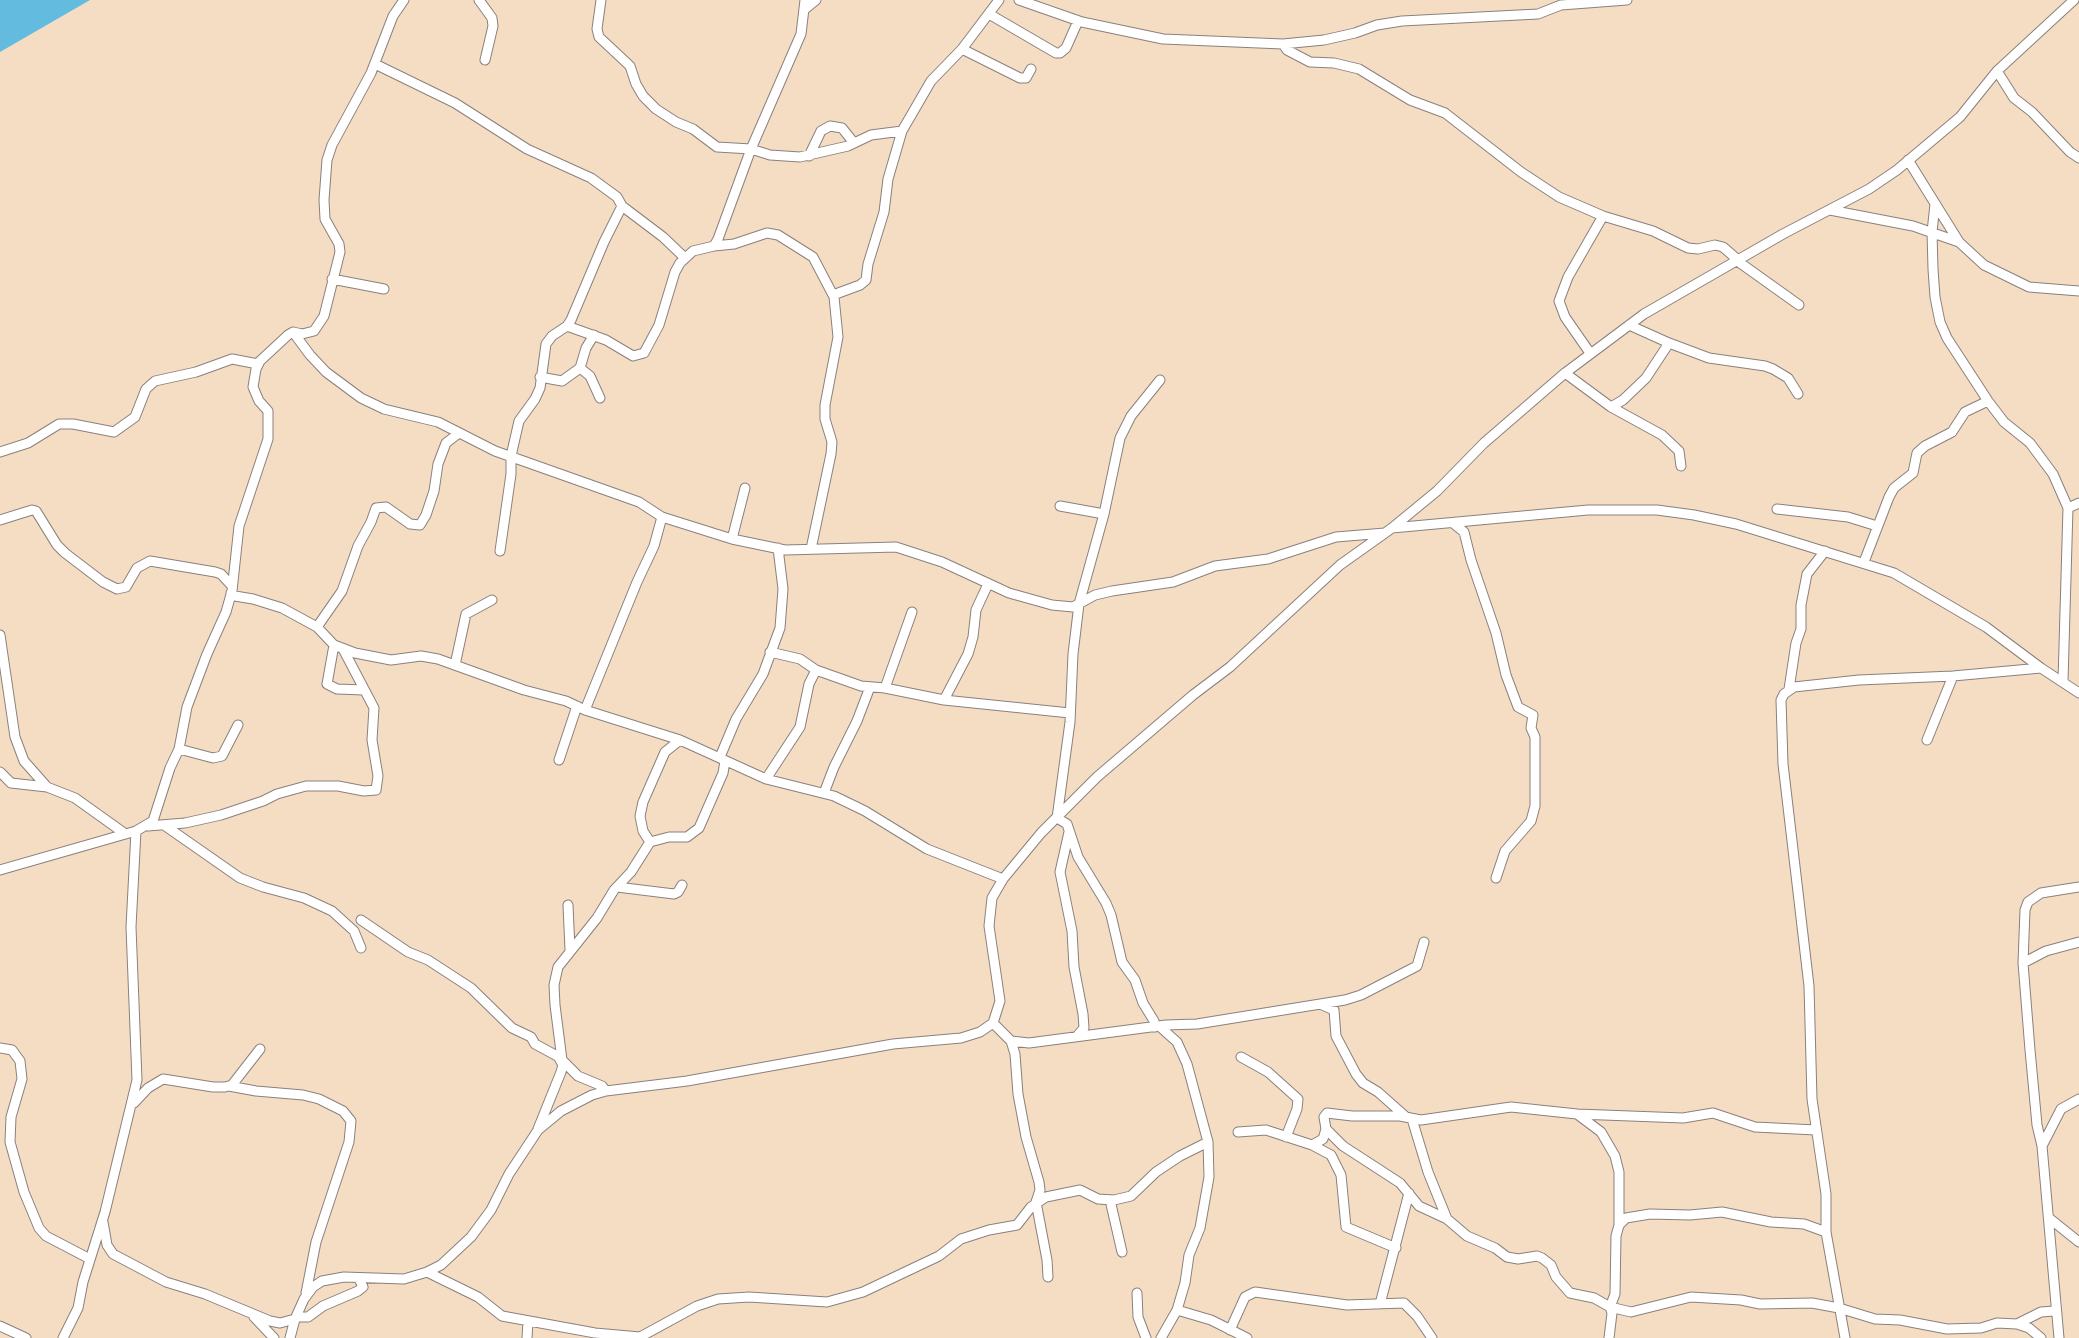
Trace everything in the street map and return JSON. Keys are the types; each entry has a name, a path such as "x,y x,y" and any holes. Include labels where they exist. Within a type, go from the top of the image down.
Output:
{"street":[{"path":"479,0 492,18 494,26 485,60"},
{"path":"601,0 597,29 599,36 630,66 636,84 651,104 673,120 693,128 713,145 737,150 751,149 770,155 794,158 809,156 854,143 871,135 902,131"},
{"path":"714,246 718,240 751,149 801,34 805,4 816,0"},
{"path":"833,295 860,285 866,280 868,264 884,212 888,179 902,131 931,81 962,49 974,30 999,0"},
{"path":"1019,0 1078,21 1163,39 1283,44 1324,40 1355,33 1377,25 1402,21 1538,14 1561,5 1627,0"},
{"path":"538,1130 561,1111 606,1090 687,1081 893,1044 961,1038 980,1032 993,1023 1000,1001 988,926 992,898 1003,879 1098,776 1193,695 1230,667 1340,565 1389,531 1436,491 1484,443 1590,353 1629,325 1737,260 1869,189 1960,117 1997,71 2074,0"},
{"path":"0,870 136,831 153,822 170,768 179,749 187,707 206,654 226,612 232,590 239,526 268,439 268,411 259,401 253,387 253,379 258,364 282,339 293,332 307,333 314,331 327,308 332,279 340,252 339,244 326,219 324,200 327,160 332,145 365,87 400,1"},
{"path":"989,14 1056,53 1066,48 1078,21"},
{"path":"1283,44 1288,50 1310,62 1334,63 1359,69 1410,100 1445,113 1559,197 1603,216 1653,231 1688,248 1698,249 1716,245 1723,247 1737,260 1799,305"},
{"path":"962,49 1020,78 1026,78 1031,69"},
{"path":"375,64 455,102 526,149 584,173 617,197 622,206 663,237 685,258"},
{"path":"1997,71 2014,98 2032,112 2070,152 2079,158"},
{"path":"809,156 821,131 830,126 842,128 854,143"},
{"path":"1908,160 1959,242 1984,265 2029,287 2079,291"},
{"path":"1935,204 1932,232 1934,297 1940,322 1947,338 1988,401 2004,422 2036,451 2062,489 2068,508 2063,681"},
{"path":"500,552 511,474 511,456 519,421 535,399 540,388 546,344 552,336 567,326 622,206"},
{"path":"1830,210 1913,226 1959,242"},
{"path":"1590,353 1565,316 1559,301 1568,277 1603,216"},
{"path":"567,326 594,335 633,356 644,352 659,325 675,272 685,258 693,251 734,244 767,233 778,235 813,257 833,295 838,337 825,405 825,419 832,442 831,454 811,549"},
{"path":"332,279 384,289"},
{"path":"1629,325 1669,344 1709,358 1774,369 1788,378 1798,394"},
{"path":"293,332 310,355 326,372 361,398 384,409 438,422 484,447 558,475 639,502 662,517 732,539 778,548 811,549 878,545 896,546 942,562 988,584 1038,602 1073,607 1095,595 1173,582 1215,566 1268,559 1336,537 1547,512 1657,510 1694,515 1736,524 1864,562 1894,573 1986,627 2041,668 2079,692"},
{"path":"540,377 562,381 580,368 586,348 594,335"},
{"path":"1611,407 1622,400 1646,378 1669,344"},
{"path":"0,452 28,443 59,424 73,424 114,432 135,417 146,389 155,382 196,372 232,359 258,364"},
{"path":"580,368 590,376 600,398"},
{"path":"1565,373 1611,407 1646,425 1674,444 1681,456 1681,466"},
{"path":"1058,818 1070,713 1073,654 1079,604 1104,514 1120,438 1131,416 1160,380"},
{"path":"1864,562 1894,488 1913,472 1917,453 1920,449 1952,432 1964,412 1988,401"},
{"path":"317,627 342,591 358,546 376,508 386,507 406,522 416,526 420,524 426,515 434,491 438,464 446,443 459,433"},
{"path":"732,539 745,488"},
{"path":"2068,508 2079,503"},
{"path":"1060,506 1104,514"},
{"path":"1776,509 1848,517 1877,526"},
{"path":"0,520 32,510 36,511 57,545 65,553 116,589 126,588 137,568 150,561 221,574 235,596 253,599 282,608 317,627 338,647 374,708 372,740 378,776 376,790 364,791 338,786 306,786 277,794 263,802 221,816 148,826"},
{"path":"559,760 636,582 654,546 662,517"},
{"path":"1453,523 1464,532 1471,560 1496,633 1506,675 1518,707 1533,715 1531,728 1534,737 1534,812 1528,824 1504,851 1496,878"},
{"path":"304,1299 322,1281 344,1277 404,1279 427,1272 453,1255 491,1210 509,1174 538,1130 562,1072 563,1065 554,985 558,967 597,918 617,887 631,872 650,842 669,837 687,837 699,828 723,773 722,759 736,719 763,674 780,628 783,589 778,548"},
{"path":"1825,551 1807,574 1801,605 1801,629 1796,644 1789,689 1784,694 1781,708 1783,764 1809,986 1812,1099 1826,1194 1826,1232 1845,1338"},
{"path":"944,700 968,654 973,636 976,610 988,584"},
{"path":"454,665 466,614 492,600"},
{"path":"885,688 912,612"},
{"path":"0,635 15,737 19,752 29,768 46,787"},
{"path":"338,647 391,660 424,656 680,740 766,779 824,793 866,811 927,849 1003,879"},
{"path":"338,647 327,684 337,689 364,690"},
{"path":"770,652 800,659 816,670 870,687 885,688 944,700 1070,713"},
{"path":"1789,689 1859,680 1953,676 2041,668"},
{"path":"766,779 800,727 809,684 816,670"},
{"path":"1927,740 1953,676"},
{"path":"824,793 834,767 857,721 870,687"},
{"path":"179,749 209,758 219,757 224,754 238,725"},
{"path":"650,842 643,831 640,816 643,802 665,752 680,740"},
{"path":"0,772 11,783 46,787 75,798 124,833"},
{"path":"1058,818 1066,824 1078,857 1111,915 1122,962 1135,980 1143,1003 1157,1027 1177,1042 1182,1051 1200,1106 1208,1142 1209,1177 1206,1203 1200,1228 1189,1255 1185,1283 1177,1310 1161,1338"},
{"path":"164,825 240,878 269,889 304,898 332,911 354,930 361,948"},
{"path":"62,1338 78,1308 90,1259 103,1219 132,1105 138,1065 134,1040 131,927 136,831"},
{"path":"1070,832 1061,859 1060,872 1072,931 1074,967 1083,1014 1084,1028 1077,1036"},
{"path":"617,887 674,894 678,892 682,884"},
{"path":"2060,1338 2042,1146 2033,1092 2023,963 2025,910 2028,902 2041,893 2079,888"},
{"path":"568,905 570,950"},
{"path":"361,920 408,952 428,960 470,988 512,1028 531,1037 536,1044 561,1059 578,1076 602,1086 606,1090"},
{"path":"1011,1041 1029,1043 1157,1027 1203,1024 1345,1000 1361,995 1404,974 1419,963 1424,942"},
{"path":"2023,963 2046,951 2079,942"},
{"path":"1319,1003 1334,1010 1336,1036 1356,1074 1363,1083 1378,1092 1409,1117 1447,1219"},
{"path":"427,1272 478,1297 498,1315 595,1333 644,1337 660,1325 697,1306 718,1299 755,1297 827,1302 863,1292 939,1256 961,1239 989,1230 1017,1225 1036,1202 1040,1190 1026,1137 1018,1094 1015,1054 1011,1041 993,1023"},
{"path":"0,1048 12,1050 20,1061 22,1079 11,1117 10,1142 24,1192 39,1228 46,1236 90,1259"},
{"path":"229,1086 239,1077 260,1049"},
{"path":"1242,1057 1268,1072 1298,1099 1298,1109 1286,1137"},
{"path":"132,1105 148,1088 163,1079 213,1087 229,1086 303,1095 320,1099 343,1111 350,1121 349,1142 316,1242 304,1299 290,1338"},
{"path":"2042,1146 2060,1109 2079,1099"},
{"path":"1816,1130 1755,1127 1722,1114 1706,1112 1682,1118 1577,1114 1511,1107 1421,1120 1409,1117 1352,1116 1331,1112 1324,1117 1326,1129 1344,1146 1377,1166 1409,1193 1419,1206 1447,1219 1467,1236 1495,1248 1507,1257 1518,1259 1537,1256 1542,1258 1551,1265 1556,1277 1570,1293 1594,1298 1610,1307 1634,1311 1691,1297 1741,1300 1760,1304 1812,1303 1875,1318 1900,1320 1947,1329 1981,1328 1997,1323 2018,1324 2029,1328 2041,1338"},
{"path":"1577,1114 1601,1132 1615,1156 1619,1172 1619,1225 1615,1246 1615,1294 1610,1307 1612,1313 1609,1338"},
{"path":"1238,1132 1258,1129 1316,1144 1344,1146"},
{"path":"1316,1144 1326,1129"},
{"path":"1036,1202 1080,1190 1086,1191 1095,1199 1110,1200 1136,1193 1156,1172 1180,1156 1208,1142"},
{"path":"1316,1144 1331,1155 1341,1175 1346,1227 1396,1248"},
{"path":"1380,1304 1409,1193"},
{"path":"1110,1200 1122,1252"},
{"path":"1036,1202 1047,1260 1048,1277"},
{"path":"1619,1225 1626,1218 1642,1215 1690,1215 1722,1212 1771,1222 1804,1224 1826,1232"},
{"path":"2049,1218 2079,1242"},
{"path":"103,1219 107,1245 118,1257 166,1282 206,1294 252,1315 280,1323 296,1318 308,1317 323,1306 358,1291 363,1287 359,1278"},
{"path":"1230,1330 1245,1297 1249,1293 1347,1305 1404,1303 1417,1316 1432,1338"},
{"path":"1137,1294 1138,1317 1146,1338"},
{"path":"1177,1310 1211,1320 1247,1338"},
{"path":"2018,1324 2041,1312 2054,1311 2057,1314"},
{"path":"252,1315 274,1338"},
{"path":"527,1338 528,1321"},
{"path":"0,1326 26,1338"}],"water":[{"path":"0,0 90,0 0,52"}]}
